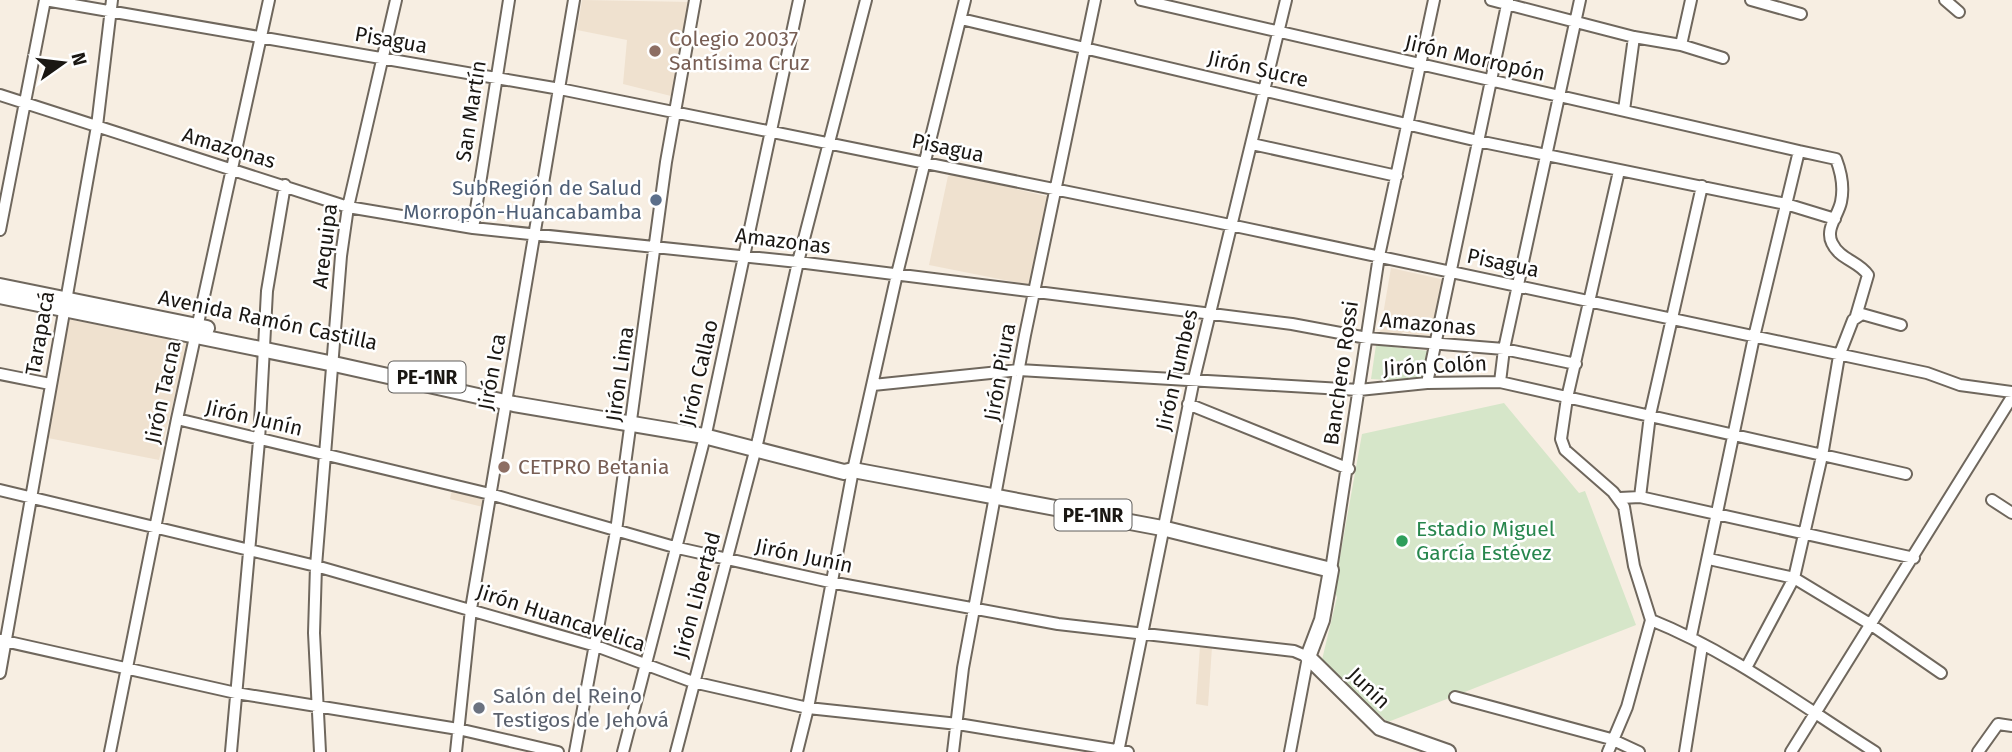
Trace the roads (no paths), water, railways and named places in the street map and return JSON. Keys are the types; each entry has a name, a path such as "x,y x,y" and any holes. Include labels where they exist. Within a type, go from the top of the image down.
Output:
{"main road":[{"name":"Avenida Ramón Castilla","path":"0,286 65,305"},
{"name":"Avenida Ramón Castilla","path":"0,296 65,305 197,330 506,399 633,423 706,432 846,465 853,470 1162,528 1331,570"},
{"name":"Banchero Rossi","path":"1308,657 1322,620 1331,570"},
{"name":"Junín","path":"1308,657 1380,728 1448,752"}],"street":[{"name":"Pisagua","path":"45,0 560,89 830,142 1671,317 1839,356 1927,373 1960,385 2012,395"},
{"path":"0,230 45,0"},
{"name":"Tarapacá","path":"0,673 3,640 97,126 112,0"},
{"name":"Jirón Tacna","path":"110,752 177,419 269,0"},
{"name":"Arequipa","path":"320,752 314,633 316,566 348,206 396,0"},
{"name":"San Martín","path":"473,228 509,0"},
{"name":"Jirón Ica","path":"456,752 471,609 536,235 573,0"},
{"name":"Jirón Lima","path":"575,752 616,531 674,113 695,0"},
{"name":"Jirón Callao","path":"623,752 648,666 706,432 799,0"},
{"name":"Jirón Libertad","path":"676,752 757,444 798,262 866,0"},
{"path":"797,752 808,708 853,470 897,274 965,0"},
{"name":"Jirón Piura","path":"953,752 963,668 976,611 1019,370 1096,0"},
{"name":"Jirón Morropón","path":"1141,0 1492,83 1624,110 1836,159 1842,181 1842,201 1835,219"},
{"name":"Jirón Tumbes","path":"1122,751 1162,528 1188,404 1286,0"},
{"name":"Banchero Rossi","path":"1331,570 1349,469 1379,256 1434,0"},
{"path":"1490,0 1508,2 1574,23 1681,45 1723,58"},
{"path":"1500,382 1504,349 1520,286 1580,0"},
{"path":"1681,45 1691,0"},
{"path":"1751,0 1801,14"},
{"path":"1945,0 1959,12"},
{"path":"1427,383 1508,2"},
{"name":"Jirón Sucre","path":"961,19 1478,141 1786,204 1835,219"},
{"path":"1624,110 1634,37"},
{"name":"Amazonas","path":"0,95 348,206 473,228 897,274 1292,324 1367,338 1504,349 1576,364"},
{"path":"1252,145 1397,176"},
{"path":"1690,636 1709,559 1714,514 1735,435 1754,337 1799,151"},
{"path":"1608,752 1611,739 1627,707 1651,620 1634,566 1627,516 1620,498 1562,445 1567,398 1619,171"},
{"path":"231,752 247,549 259,441 267,291 285,185"},
{"path":"1640,497 1650,415 1702,186"},
{"path":"1746,668 1794,578 1822,456 1839,356 1856,316 1868,275 1861,267 1839,254 1831,241 1830,231 1835,219"},
{"path":"1856,316 1862,314 1901,325"},
{"name":"Jirón Colón","path":"873,384 1019,370 1359,390 1427,383 1500,382 1906,474"},
{"path":"0,374 50,384"},
{"path":"1791,752 1914,558 2012,395"},
{"path":"1188,404 1349,469"},
{"name":"Jirón Junín","path":"177,419 259,441 324,453 490,494 678,548 830,582 976,611 1144,636 1294,651 1308,657"},
{"name":"Jirón Huancavelica","path":"0,489 316,566 471,609 596,646 693,682 808,708 958,724 1122,751"},
{"path":"1620,498 1640,497 1914,558"},
{"path":"1992,500 2012,513"},
{"path":"1709,559 1794,578 1870,624 1941,673"},
{"path":"1651,620 1690,636 1702,646 1746,668 1875,752"},
{"path":"3,640 236,693 458,729 558,752"},
{"path":"1685,752 1702,646"},
{"name":"Banchero Rossi","path":"1290,752 1308,657"},
{"path":"1455,696 1611,739 1639,752"},
{"path":"1978,752 1998,724 2012,726"}],"place":[{"name":"Colegio 20037 Santísima Cruz","path":"655,51"},
{"name":"SubRegión de Salud Morropón-Huancabamba","path":"656,200"},
{"name":"CETPRO Betania","path":"504,467"},
{"name":"Estadio Miguel García Estévez","path":"1402,541"},
{"name":"Salón del Reino Testigos de Jehová","path":"479,708"}]}
